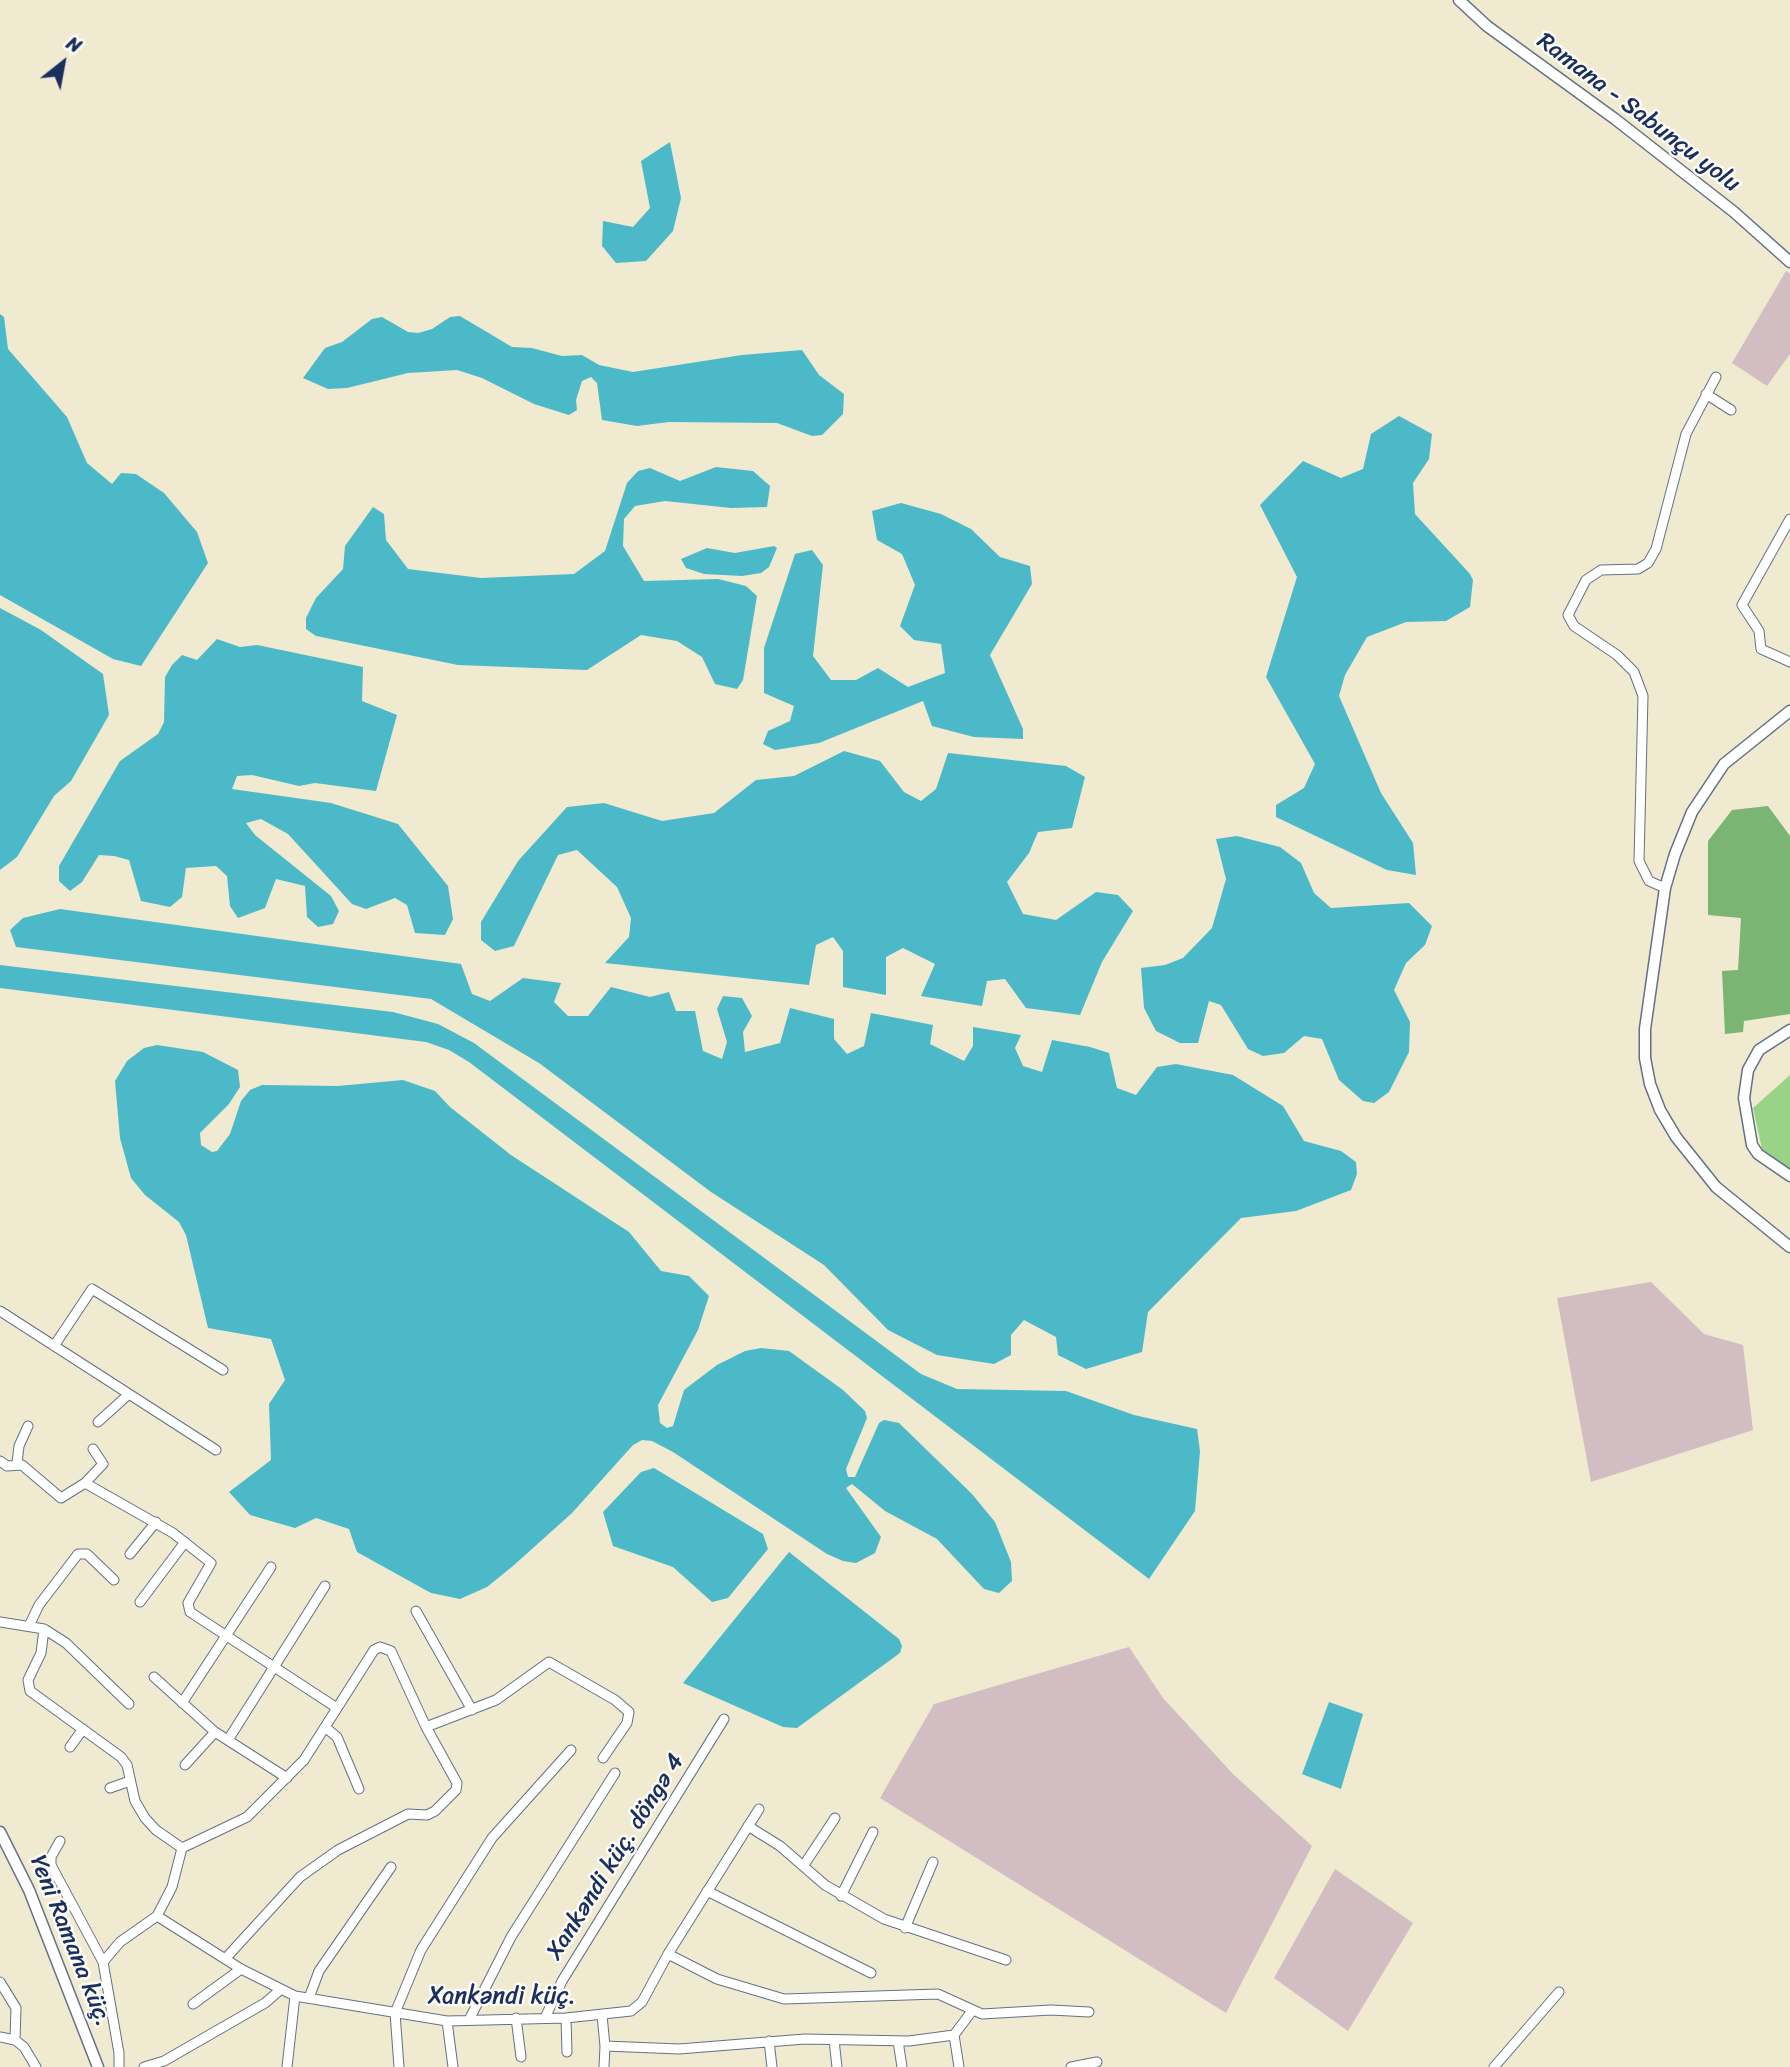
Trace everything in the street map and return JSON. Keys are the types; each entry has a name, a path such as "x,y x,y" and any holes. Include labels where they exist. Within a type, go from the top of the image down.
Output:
{"street":[{"name":"Ramana - Sabunçu yolu","path":"1459,0 1487,26 1615,119 1734,212 1790,262"},
{"path":"1665,888 1649,881 1639,861 1643,696 1634,672 1617,655 1574,626 1568,615 1587,580 1601,570 1638,569 1648,563 1656,549 1686,434 1716,377"},
{"path":"1706,394 1731,410"},
{"path":"1790,519 1742,605 1759,631 1761,649 1790,662"},
{"path":"1790,711 1737,751 1711,779 1681,837 1665,888 1645,1029 1645,1058 1650,1084 1660,1110 1676,1137 1716,1187 1750,1218 1790,1247"},
{"path":"1790,1030 1759,1050 1748,1070 1744,1098 1752,1145 1758,1154 1790,1176"},
{"path":"54,1346 92,1289 223,1370"},
{"path":"0,1311 216,1450"},
{"path":"98,1422 129,1394"},
{"path":"17,1463 19,1446 28,1426"},
{"path":"17,1463 61,1498 85,1483 103,1464 93,1449"},
{"path":"0,1461 7,1466 17,1463"},
{"path":"85,1483 156,1522 211,1563 187,1608 337,1708"},
{"path":"130,1554 156,1522"},
{"path":"140,1602 185,1542"},
{"path":"29,1626 39,1605 79,1554 87,1554 114,1580"},
{"path":"182,1703 271,1567"},
{"path":"228,1740 325,1586"},
{"path":"416,1611 472,1710"},
{"path":"0,1622 44,1629 66,1643 129,1703"},
{"path":"44,1629 41,1653 27,1686 30,1691 121,1757 127,1765 135,1801 150,1824 183,1848"},
{"path":"103,1962 120,1942 157,1916 172,1886 183,1848 205,1835 240,1823 287,1778 304,1760 373,1650 386,1647 391,1651 426,1727 457,1783 452,1796 426,1815 408,1814 368,1833 300,1877 225,1959"},
{"path":"426,1727 513,1691 549,1662 615,1700 629,1712 627,1723 603,1758"},
{"path":"154,1677 215,1731 287,1778"},
{"name":"Xankəndi küç. döngə 4","path":"545,2018 562,1981 724,1718"},
{"path":"325,1727 337,1737 359,1789"},
{"path":"71,1747 83,1729"},
{"path":"185,1765 215,1731"},
{"path":"399,2067 395,2014 412,1969 452,1897 492,1838 572,1750"},
{"path":"469,2021 511,1937 615,1773"},
{"path":"110,1788 130,1781"},
{"name":"Xankəndi küç.","path":"157,1916 241,1969 295,1996 447,2021 602,2015 638,2007 759,1809"},
{"path":"804,1865 835,1818"},
{"path":"748,1826 804,1865 841,1896 905,1928 1006,1960"},
{"name":"Yeni Ramana küç.","path":"0,1832 4,1845 29,1890 98,2067"},
{"path":"841,1896 873,1832"},
{"path":"60,1841 51,1857 51,1865 103,1962 119,2053 119,2067"},
{"path":"905,1928 933,1862"},
{"path":"309,1998 325,1962 391,1867"},
{"path":"707,1891 871,1973"},
{"path":"668,1954 717,1979 784,1998 938,1994 947,1995 972,2011 982,2014 1051,2010 1089,2012"},
{"path":"193,2004 241,1969"},
{"path":"0,1982 16,2008 15,2040"},
{"path":"144,2067 164,2061 265,2003 280,1990"},
{"path":"1494,2067 1559,1992"},
{"path":"287,2067 295,1996"},
{"path":"959,2067 954,2035 972,2011"},
{"path":"602,2015 604,2067"},
{"path":"516,2018 522,2057"},
{"path":"566,2018 567,2052"},
{"path":"447,2021 453,2067"},
{"path":"605,2046 679,2049 769,2041 898,2041 954,2035"},
{"path":"0,2037 15,2040 24,2047 36,2067"},
{"path":"834,2040 837,2067"},
{"path":"769,2041 772,2067"},
{"path":"898,2041 902,2067"},
{"path":"1071,2067 1097,2062"}],"shaded area":[{"path":"1786,271 1790,274 1790,354 1767,386 1732,363"},
{"path":"1651,1282 1704,1334 1743,1345 1753,1430 1591,1482 1557,1298"},
{"path":"1129,1647 1163,1698 1233,1774 1312,1846 1226,2013 880,1798 934,1704"},
{"path":"1335,1869 1413,1923 1348,2031 1274,1978"}],"green space":[{"path":"1768,806 1790,836 1790,1014 1744,1021 1743,1032 1725,1034 1722,971 1738,970 1741,918 1708,915 1708,841 1732,810"},
{"path":"1790,1075 1790,1169 1762,1149 1753,1108"}],"water":[{"path":"670,142 681,198 673,231 646,261 616,263 602,246 603,221 633,227 650,208 641,161"},
{"path":"0,314 4,317 8,349 67,417 87,463 112,484 121,473 136,474 164,493 197,532 208,563 141,666 113,659 0,595"},
{"path":"460,316 512,347 532,348 562,356 582,355 599,365 633,372 742,355 802,350 819,375 844,394 843,414 822,435 812,436 777,423 669,422 637,426 602,420 597,383 591,377 582,381 576,400 577,410 569,415 534,404 482,378 457,370 408,373 347,388 328,389 303,378 325,348 342,342 372,319 382,317 408,332 418,333 432,329 450,317"},
{"path":"1399,416 1432,434 1429,459 1413,483 1415,514 1470,574 1473,580 1470,607 1446,621 1406,622 1367,637 1345,675 1339,696 1381,793 1413,843 1416,875 1387,870 1276,817 1276,805 1304,788 1315,764 1266,677 1297,577 1260,505 1303,461 1341,478 1363,469 1371,434"},
{"path":"716,467 753,471 770,486 767,507 731,508 665,501 635,506 624,519 623,546 644,581 718,579 746,586 757,596 743,680 737,689 715,684 702,657 677,641 641,635 587,670 458,665 316,636 306,629 306,618 316,598 343,569 345,546 373,507 384,514 386,540 408,569 481,578 574,574 605,551 627,483 638,471 650,468 680,481"},
{"path":"901,503 941,514 971,529 1000,557 1030,566 1032,584 990,655 1023,729 1023,739 974,737 932,726 923,701 819,743 775,750 763,744 768,731 790,721 794,706 764,693 764,648 795,554 812,550 823,565 813,656 831,680 856,680 878,668 908,687 945,673 941,644 914,640 900,626 915,585 902,554 877,540 872,511"},
{"path":"774,546 777,548 769,567 761,573 742,576 704,574 686,568 681,559 707,548 735,553"},
{"path":"0,608 41,630 103,674 109,715 71,781 54,796 17,857 0,870"},
{"path":"217,639 240,647 257,645 363,667 362,701 397,715 376,791 315,783 299,786 252,775 237,776 232,789 331,803 398,824 448,886 453,919 445,935 415,933 407,905 395,898 366,909 352,904 288,834 261,819 246,823 255,835 331,896 339,911 333,924 318,927 307,917 305,886 276,879 265,908 238,918 230,906 227,876 216,866 186,868 182,897 170,907 141,901 129,860 114,856 99,855 82,882 70,891 59,881 59,866 120,761 158,734 164,722 165,677 172,665 182,655 197,660"},
{"path":"844,751 880,761 904,792 921,801 936,789 948,753 1066,766 1085,777 1072,828 1038,832 1029,853 1007,882 1023,914 1056,920 1096,892 1118,895 1133,911 1102,962 1080,1015 1026,1008 1005,979 987,981 982,1006 921,996 935,964 903,948 886,957 886,995 843,987 843,951 833,937 816,945 809,985 605,963 629,937 631,918 617,887 577,850 558,855 514,946 495,951 481,940 481,922 518,861 567,807 604,803 662,821 714,813 756,780 794,776"},
{"path":"1237,836 1280,847 1301,863 1314,893 1331,908 1409,903 1432,926 1425,945 1406,963 1394,990 1410,1022 1409,1052 1389,1092 1374,1103 1363,1101 1339,1080 1322,1039 1304,1036 1284,1053 1263,1056 1248,1049 1221,1005 1209,1001 1198,1043 1180,1043 1156,1031 1144,1008 1141,968 1165,965 1183,958 1212,928 1226,879 1216,839"},
{"path":"60,909 461,964 472,994 490,1001 523,978 561,983 554,1002 568,1016 588,1016 611,987 650,997 669,992 676,1011 695,1011 703,1051 722,1059 727,1042 717,1009 723,996 742,998 752,1016 743,1032 745,1052 780,1043 790,1008 834,1019 834,1039 847,1054 864,1046 871,1013 933,1025 930,1044 964,1061 973,1046 973,1027 1021,1035 1015,1048 1023,1066 1042,1072 1052,1040 1090,1047 1109,1053 1117,1088 1136,1095 1157,1067 1176,1064 1233,1075 1283,1106 1304,1141 1341,1151 1356,1162 1357,1174 1351,1190 1296,1211 1241,1218 1148,1312 1142,1352 1086,1369 1058,1355 1056,1337 1024,1320 1011,1335 1011,1355 994,1364 937,1355 888,1330 824,1265 711,1192 539,1063 431,999 16,947 10,930 23,918"},
{"path":"0,965 393,1012 438,1024 474,1043 921,1374 957,1389 1066,1391 1134,1415 1197,1429 1200,1451 1195,1511 1149,1579 469,1062 449,1050 426,1042 0,988"},
{"path":"157,1045 203,1052 238,1070 240,1087 229,1104 200,1133 201,1145 212,1152 217,1151 230,1134 241,1101 250,1090 262,1085 338,1086 403,1080 435,1091 450,1107 511,1155 629,1232 661,1271 689,1276 709,1296 698,1330 658,1405 660,1423 667,1428 673,1426 684,1390 717,1365 745,1351 761,1348 789,1351 843,1390 865,1411 867,1418 846,1469 848,1477 855,1477 879,1423 884,1420 899,1423 972,1494 995,1522 1011,1562 1012,1581 999,1593 984,1589 937,1539 885,1511 852,1484 846,1488 881,1537 875,1553 856,1563 843,1561 827,1554 673,1452 652,1441 642,1440 633,1445 572,1513 513,1566 487,1587 460,1599 431,1593 357,1552 349,1529 316,1518 295,1528 250,1515 229,1492 271,1460 269,1404 285,1380 271,1339 208,1328 186,1235 179,1222 145,1195 131,1178 120,1138 115,1081 127,1061 144,1048"},
{"path":"654,1468 763,1534 768,1549 728,1598 712,1602 673,1567 613,1546 603,1512 641,1472"},
{"path":"789,1552 899,1639 902,1646 900,1653 797,1728 783,1727 683,1683"},
{"path":"1329,1702 1363,1714 1341,1789 1302,1774"}]}
